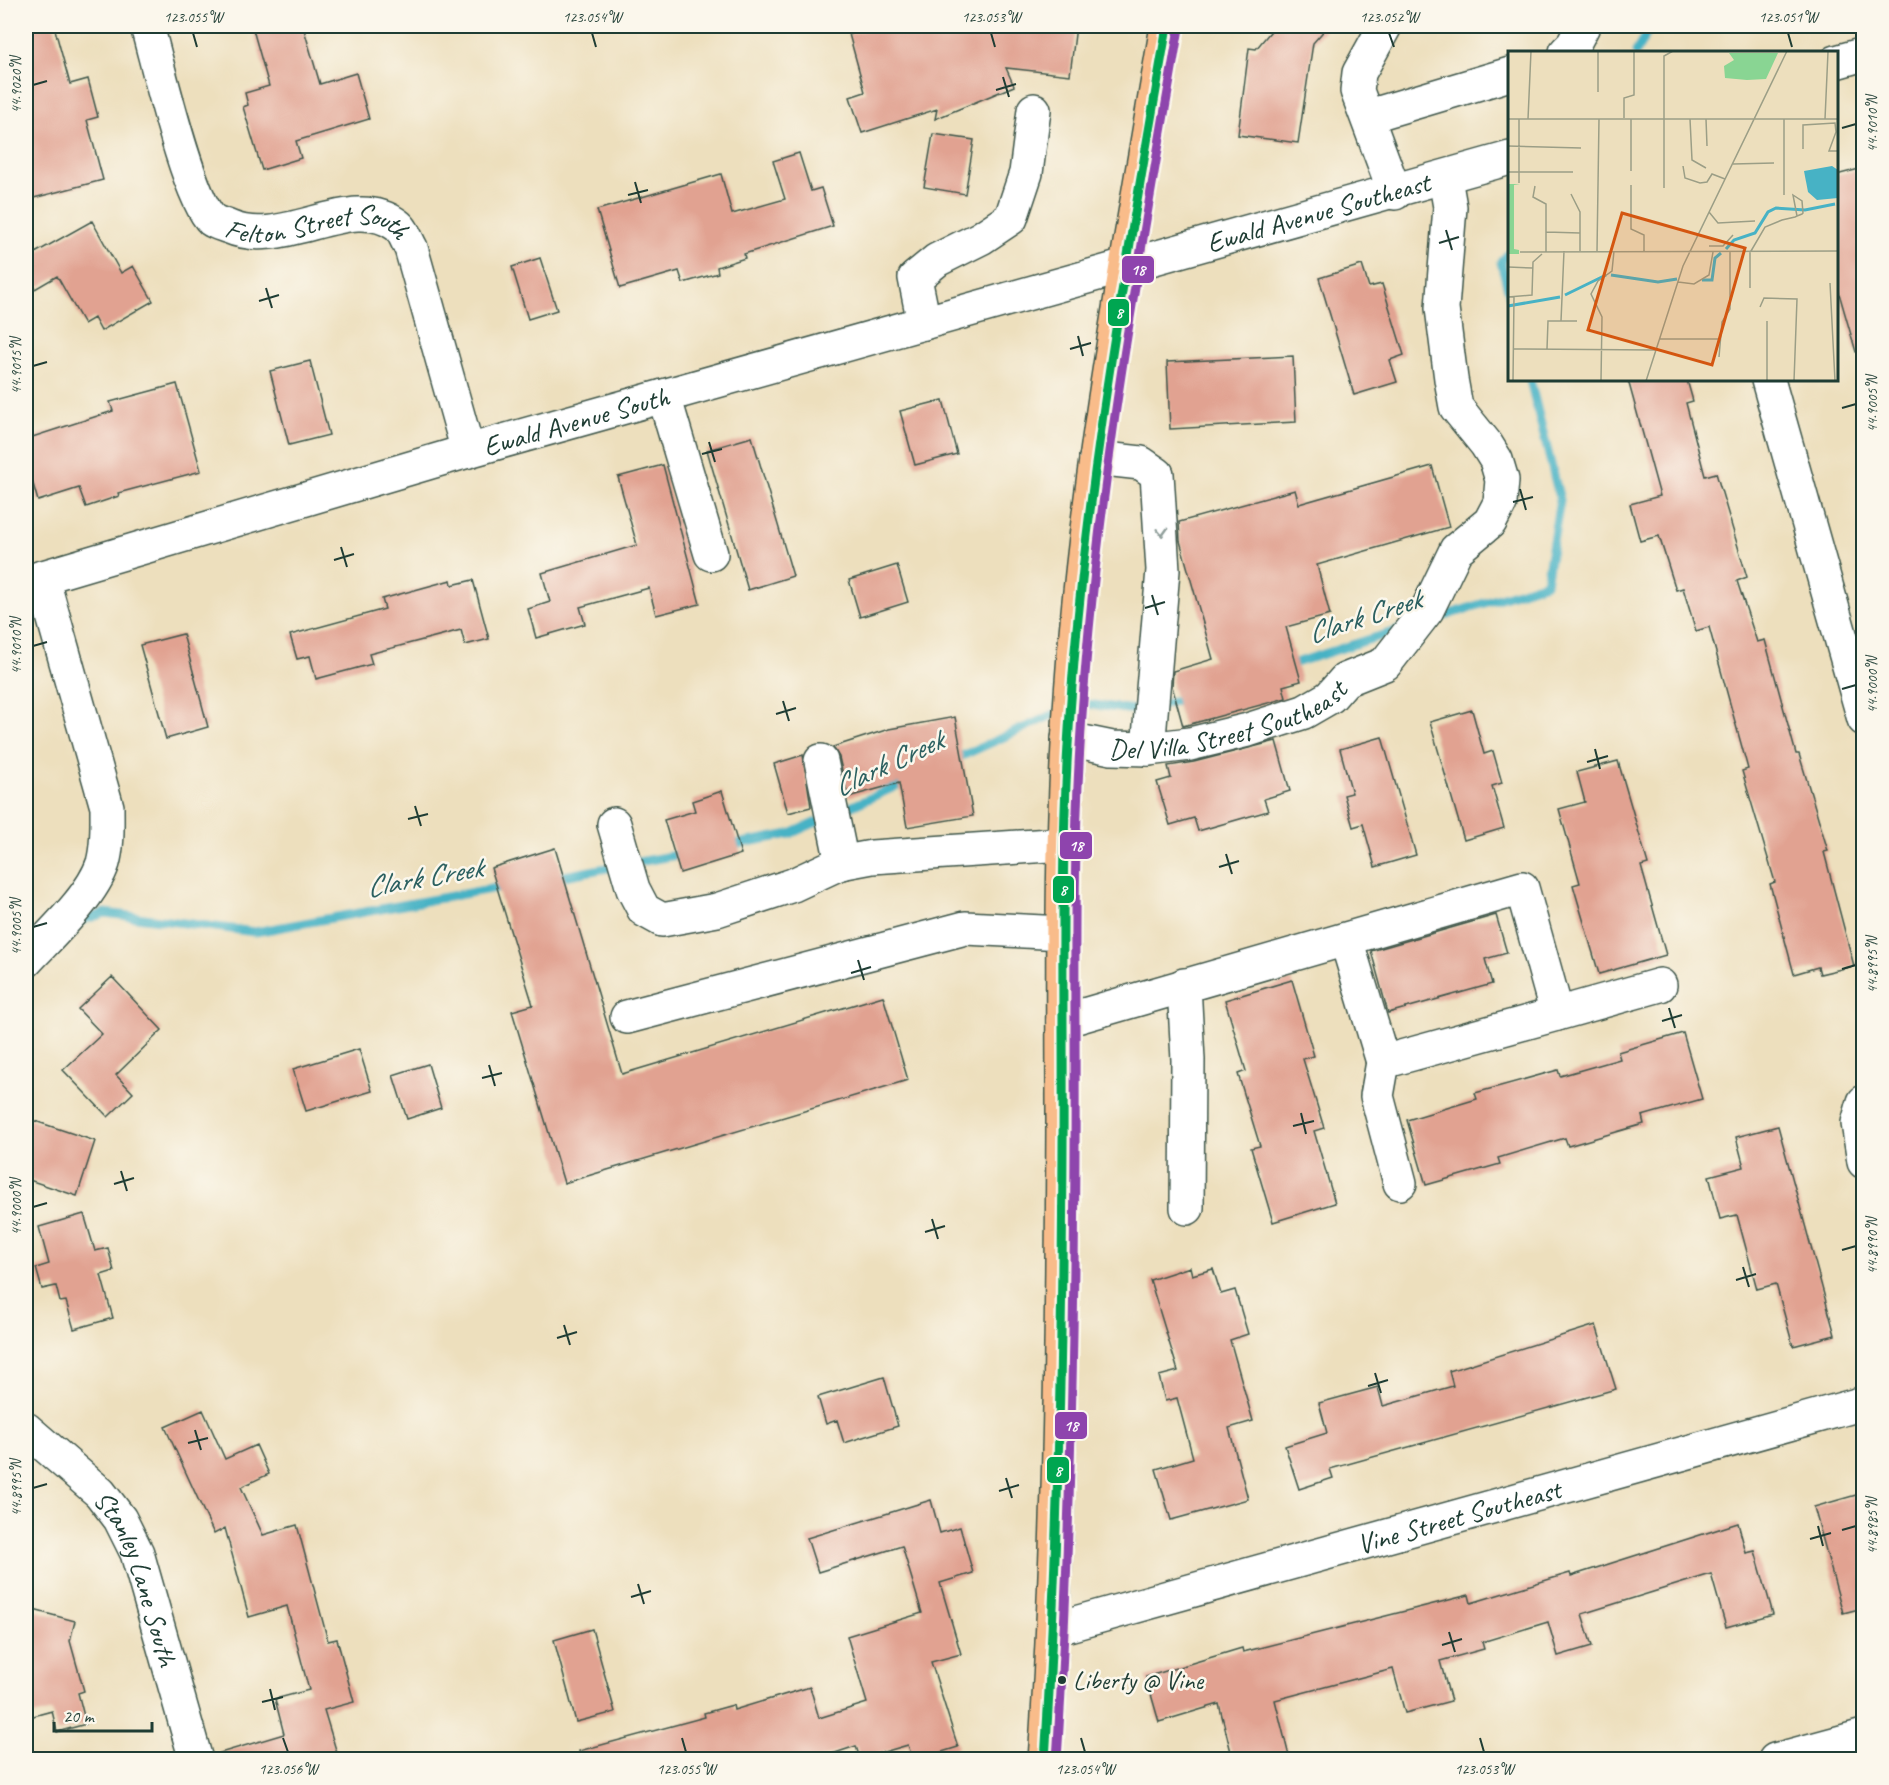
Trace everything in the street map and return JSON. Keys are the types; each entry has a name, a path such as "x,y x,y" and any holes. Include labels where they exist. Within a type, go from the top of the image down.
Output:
{"main road":[{"path":"1045,1760 1054,1629 1064,844 1068,740 1078,601 1096,458 1167,26"}],"street":[{"name":"Felton Street South","path":"147,26 195,194 213,220 244,234 276,233 346,214 375,214 398,225 411,248 468,451"},
{"path":"1385,26 1359,73 1357,91 1369,116 1395,192"},
{"path":"1567,51 1583,26"},
{"path":"1838,61 1863,54"},
{"path":"1369,116 1508,74"},
{"path":"924,323 915,278 938,260 981,238 1011,218 1026,173 1034,110"},
{"name":"Ewald Avenue Southeast","path":"1127,266 1508,158"},
{"name":"Del Villa Street Southeast","path":"1068,740 1112,748 1148,749 1190,744 1248,730 1304,712 1330,698 1345,680 1385,664 1427,610 1456,550 1490,522 1500,503 1502,480 1496,460 1486,444 1456,407 1442,308 1450,207 1445,177"},
{"name":"Ewald Avenue South","path":"34,579 468,451 1127,266"},
{"path":"1768,381 1863,719"},
{"path":"664,396 711,554"},
{"path":"1096,458 1141,463 1157,474 1164,570 1148,749"},
{"path":"26,961 88,890 102,864 108,837 107,807 34,579"},
{"path":"821,761 842,863"},
{"path":"614,824 633,889 644,910 662,920 694,916 793,885 842,863 872,857 1064,844"},
{"path":"1063,1021 1522,888 1557,1014"},
{"path":"627,1017 965,928 1063,933"},
{"path":"1346,939 1383,1062 1377,1096 1400,1183"},
{"path":"1185,985 1188,1060 1187,1208"},
{"path":"1383,1062 1660,985"},
{"path":"1863,1102 1858,1123 1863,1162"},
{"name":"Vine Street Southeast","path":"1054,1629 1863,1403"},
{"name":"Stanley Lane South","path":"26,1429 93,1486 120,1519 137,1553 196,1760"},
{"path":"1775,1760 1863,1736"}],"building":[{"path":"26,26 54,26 70,84 88,79 98,117 87,120 103,180 26,200"},
{"path":"252,26 303,26 320,84 356,73 369,119 296,141 301,158 262,170 243,107 248,105 245,93 269,86"},
{"path":"880,26 1076,26 1070,75 1006,68 1014,86 935,119 937,109 862,133 850,97 865,92 849,34"},
{"path":"1275,26 1328,26 1313,43 1298,143 1238,135 1249,48 1256,49"},
{"path":"933,134 974,140 965,194 924,187"},
{"path":"799,153 811,191 821,188 833,226 744,254 745,258 717,267 718,273 683,283 679,271 620,288 597,210 721,174 732,214 785,199 773,161"},
{"path":"1863,168 1863,351 1856,352 1838,290 1838,174"},
{"path":"92,221 121,273 133,266 153,301 101,331 94,318 84,324 57,276 35,289 26,273 26,258"},
{"path":"540,258 557,310 528,319 512,267"},
{"path":"1362,265 1369,287 1382,284 1404,355 1390,360 1397,382 1354,395 1319,278"},
{"path":"1293,356 1296,422 1170,429 1167,362"},
{"path":"310,361 329,435 289,445 270,371"},
{"path":"1628,381 1687,381 1693,401 1686,403 1705,476 1716,473 1747,577 1737,581 1757,642 1765,640 1796,754 1799,754 1828,851 1824,852 1854,966 1820,974 1818,967 1794,974 1770,884 1775,882 1742,771 1748,769 1709,627 1696,631 1683,588 1676,590 1659,536 1640,541 1630,504 1660,496"},
{"path":"177,384 201,471 118,493 119,496 86,507 79,488 38,501 26,460 26,439 113,411 110,402"},
{"path":"943,400 957,454 915,465 900,411"},
{"path":"752,437 793,576 748,590 707,450"},
{"path":"663,465 700,604 656,615 649,588 580,607 585,624 536,638 528,609 550,602 542,573 637,545 618,477"},
{"path":"1432,466 1449,527 1317,565 1330,615 1286,627 1301,681 1283,686 1286,698 1183,726 1172,686 1173,671 1213,659 1180,541 1179,522 1295,490 1299,504"},
{"path":"897,565 908,602 860,617 849,580"},
{"path":"451,580 452,585 473,580 489,639 465,645 461,630 369,654 372,664 316,679 310,656 297,659 290,635 385,609 382,599"},
{"path":"183,634 208,727 166,739 140,645"},
{"path":"1472,710 1484,754 1493,751 1502,783 1492,786 1504,828 1464,840 1430,722"},
{"path":"955,717 973,816 907,827 899,783 848,797 839,757 833,747 889,729"},
{"path":"1382,737 1416,855 1375,867 1363,824 1353,827 1344,795 1352,793 1340,749"},
{"path":"1276,741 1290,791 1264,799 1268,811 1198,831 1194,818 1170,825 1157,782 1171,778 1168,766 1194,762"},
{"path":"803,755 811,807 788,813 774,764"},
{"path":"1618,761 1648,864 1641,866 1666,955 1599,974 1573,885 1580,883 1559,809 1585,802 1577,772"},
{"path":"722,791 741,854 680,873 664,820 695,811 692,801"},
{"path":"555,848 622,1074 883,996 908,1080 564,1183 512,1011 533,1005 491,868"},
{"path":"1496,915 1507,953 1485,959 1492,984 1388,1013 1371,951"},
{"path":"112,977 162,1030 116,1075 133,1093 108,1117 63,1070 102,1034 78,1009"},
{"path":"1292,980 1314,1056 1303,1059 1324,1128 1314,1131 1335,1203 1273,1222 1251,1148 1260,1146 1238,1074 1246,1071 1225,1000"},
{"path":"1683,1033 1702,1099 1642,1116 1644,1124 1568,1146 1565,1138 1498,1158 1500,1164 1426,1185 1407,1120 1477,1099 1475,1093 1558,1070 1560,1076 1620,1059 1618,1052"},
{"path":"359,1049 372,1091 306,1111 293,1069"},
{"path":"428,1064 441,1108 407,1119 393,1075"},
{"path":"26,1118 95,1141 77,1196 26,1179"},
{"path":"1778,1126 1835,1335 1793,1346 1776,1284 1757,1289 1737,1215 1720,1219 1709,1176 1744,1167 1736,1137"},
{"path":"84,1214 95,1251 108,1248 114,1271 101,1275 113,1318 74,1329 66,1301 60,1302 56,1286 42,1289 36,1268 49,1264 39,1227"},
{"path":"1190,1267 1192,1275 1213,1269 1221,1294 1235,1290 1248,1334 1230,1340 1253,1421 1229,1428 1248,1499 1171,1520 1156,1469 1193,1458 1177,1398 1165,1401 1159,1376 1178,1371 1150,1280"},
{"path":"1596,1325 1616,1389 1330,1469 1333,1478 1299,1489 1285,1446 1327,1433 1319,1403 1378,1387 1383,1406 1453,1386 1449,1371"},
{"path":"884,1377 898,1426 844,1443 837,1420 826,1424 818,1397"},
{"path":"203,1410 225,1459 256,1445 269,1474 241,1487 263,1535 297,1525 328,1641 337,1639 354,1702 324,1710 339,1760 221,1760 220,1753 284,1734 275,1699 309,1690 287,1606 249,1617 225,1528 214,1534 165,1427"},
{"path":"1863,1493 1863,1608 1843,1613 1814,1507"},
{"path":"931,1500 940,1533 960,1527 973,1573 940,1583 961,1654 931,1662 958,1747 916,1760 913,1760 908,1745 860,1759 856,1746 814,1760 580,1760 579,1751 705,1717 704,1713 733,1705 734,1710 810,1687 819,1718 867,1703 847,1636 922,1613 902,1546 818,1572 807,1538"},
{"path":"1738,1523 1746,1553 1755,1551 1773,1614 1726,1627 1711,1574 1582,1614 1592,1646 1558,1656 1548,1622 1482,1642 1484,1649 1440,1661 1451,1701 1405,1713 1393,1669 1275,1700 1290,1760 1233,1760 1219,1704 1159,1722 1146,1677 1242,1648 1243,1652 1469,1595 1471,1603 1570,1573 1571,1576"},
{"path":"26,1608 75,1621 70,1641 84,1691 78,1693 86,1724 57,1732 52,1711 26,1718"},
{"path":"592,1629 615,1712 576,1722 554,1640"}],"waterway":[{"name":"Clark Creek","path":"1637,51 1651,26"},
{"name":"Clark Creek","path":"1508,254 1501,262 1508,289"},
{"name":"Clark Creek","path":"1432,620 1546,583 1560,500 1530,381"},
{"name":"Clark Creek","path":"1286,666 1399,630"},
{"name":"Clark Creek","path":"1078,703 1143,711 1187,697"},
{"name":"Clark Creek","path":"953,760 1063,710"},
{"name":"Clark Creek","path":"727,846 790,834 910,780"},
{"name":"Clark Creek","path":"553,878 687,853"},
{"name":"Clark Creek","path":"77,922 105,913 255,932 507,886"}],"transit line":[{"name":"8","path":"1045,1760 1053,1607 1060,1377 1063,896 1068,745 1084,564 1107,384 1167,26"},
{"name":"18","path":"1057,1760 1065,1607 1072,1378 1075,897 1080,746 1096,565 1119,386 1179,28"}],"place":[{"name":"Liberty @ Vine","path":"1062,1680"}]}
